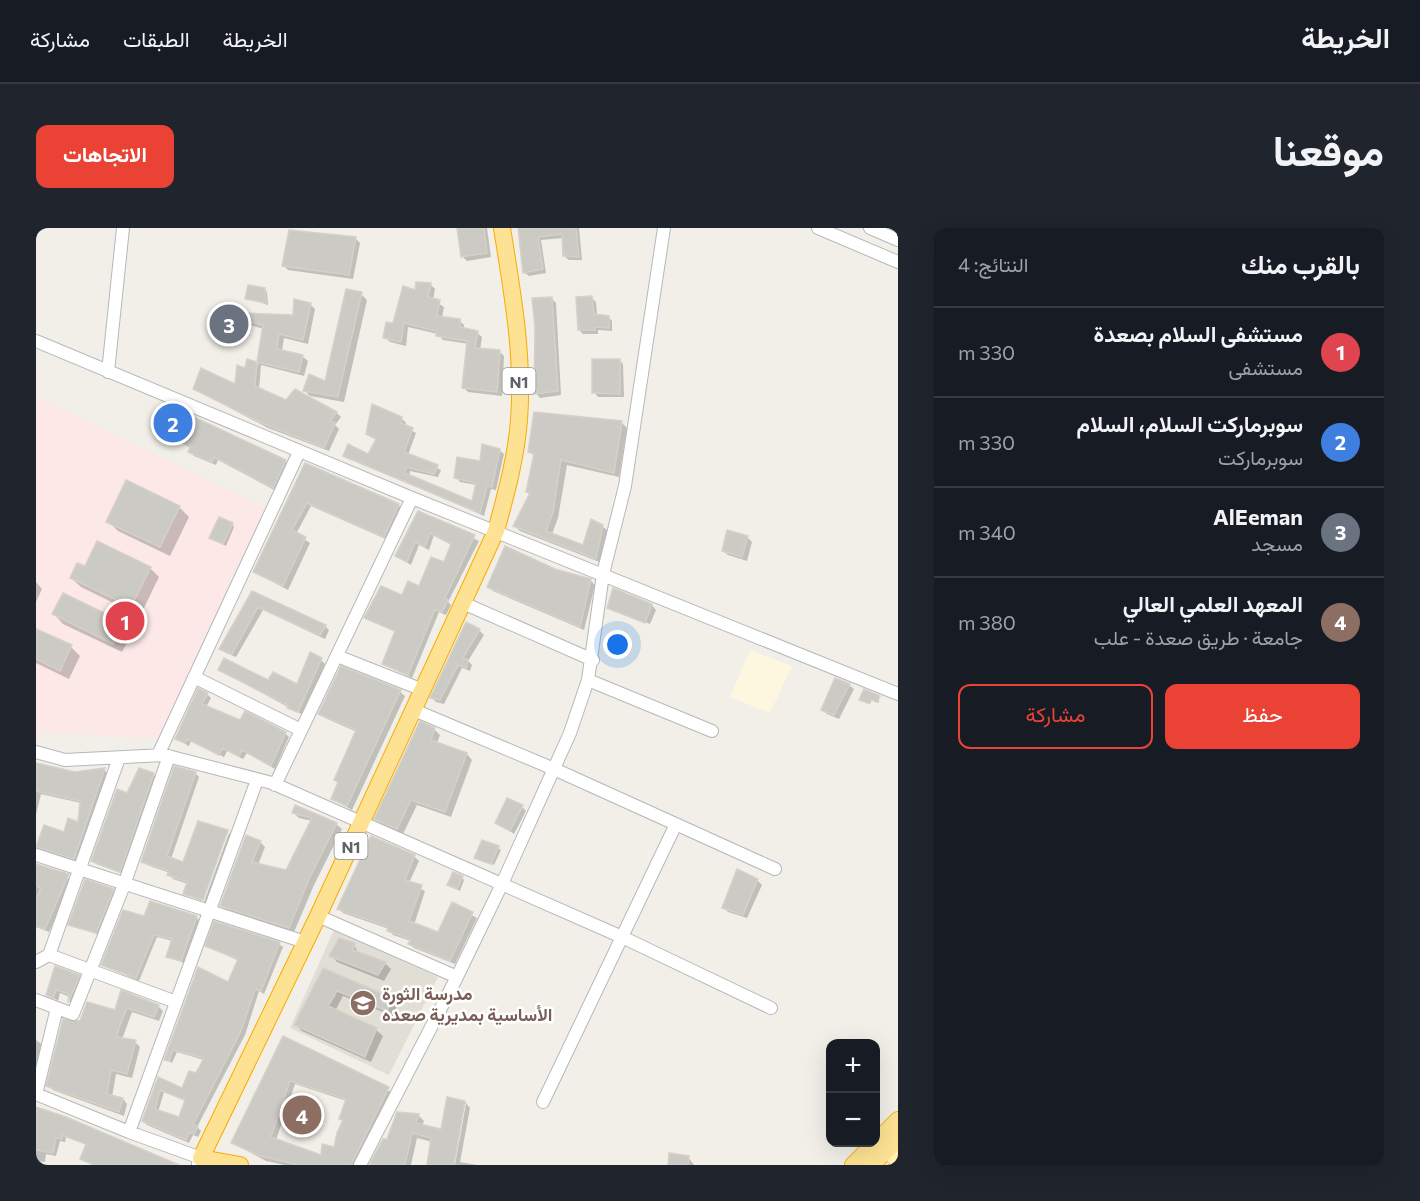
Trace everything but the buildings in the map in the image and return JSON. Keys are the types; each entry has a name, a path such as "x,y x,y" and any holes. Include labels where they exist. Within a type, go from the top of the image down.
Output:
{"highway":[{"name":"N1","path":"203,1163 496,531 512,471 520,419 519,347 502,228"},
{"path":"853,1165 898,1120"},
{"path":"203,1163 240,1165"}],"street":[{"path":"108,372 123,228"},
{"path":"360,1165 502,884 570,733 588,680 593,660 603,574 625,486 664,228"},
{"path":"818,228 898,262"},
{"path":"870,228 898,240"},
{"path":"36,341 299,452 898,694"},
{"path":"36,1000 73,1014 124,885 163,756 194,677 299,452"},
{"path":"275,785 412,498"},
{"path":"464,603 593,660"},
{"path":"337,656 423,690"},
{"path":"194,677 301,730"},
{"path":"588,680 712,731"},
{"path":"414,710 554,769 775,869"},
{"path":"36,753 65,760 163,756 275,785 502,884 771,1008"},
{"path":"36,962 49,955 119,758"},
{"path":"129,1132 257,780"},
{"path":"543,1102 676,824"},
{"path":"36,855 305,942"},
{"path":"318,916 457,977"},
{"path":"49,955 176,1002"},
{"path":"57,1008 36,1094 203,1163"}],"shaded area":[{"path":"36,396 267,509 158,739 41,732 36,744"},
{"path":"750,650 792,666 770,713 730,697"},
{"name":"مدرسة الثورة الأساسية بمديرية صعده","path":"334,930 438,977 389,1075 290,1028"}],"place":[{"name":"AlEeman","path":"229,324"},
{"name":"سوبرماركت السلام، السلام","path":"173,423"},
{"name":"مستشفى السلام بصعدة","path":"125,621"},
{"name":"مدرسة الثورة الأساسية بمديرية صعده","path":"363,1003"},
{"name":"المعهد العلمي العالي","path":"302,1115"}]}
